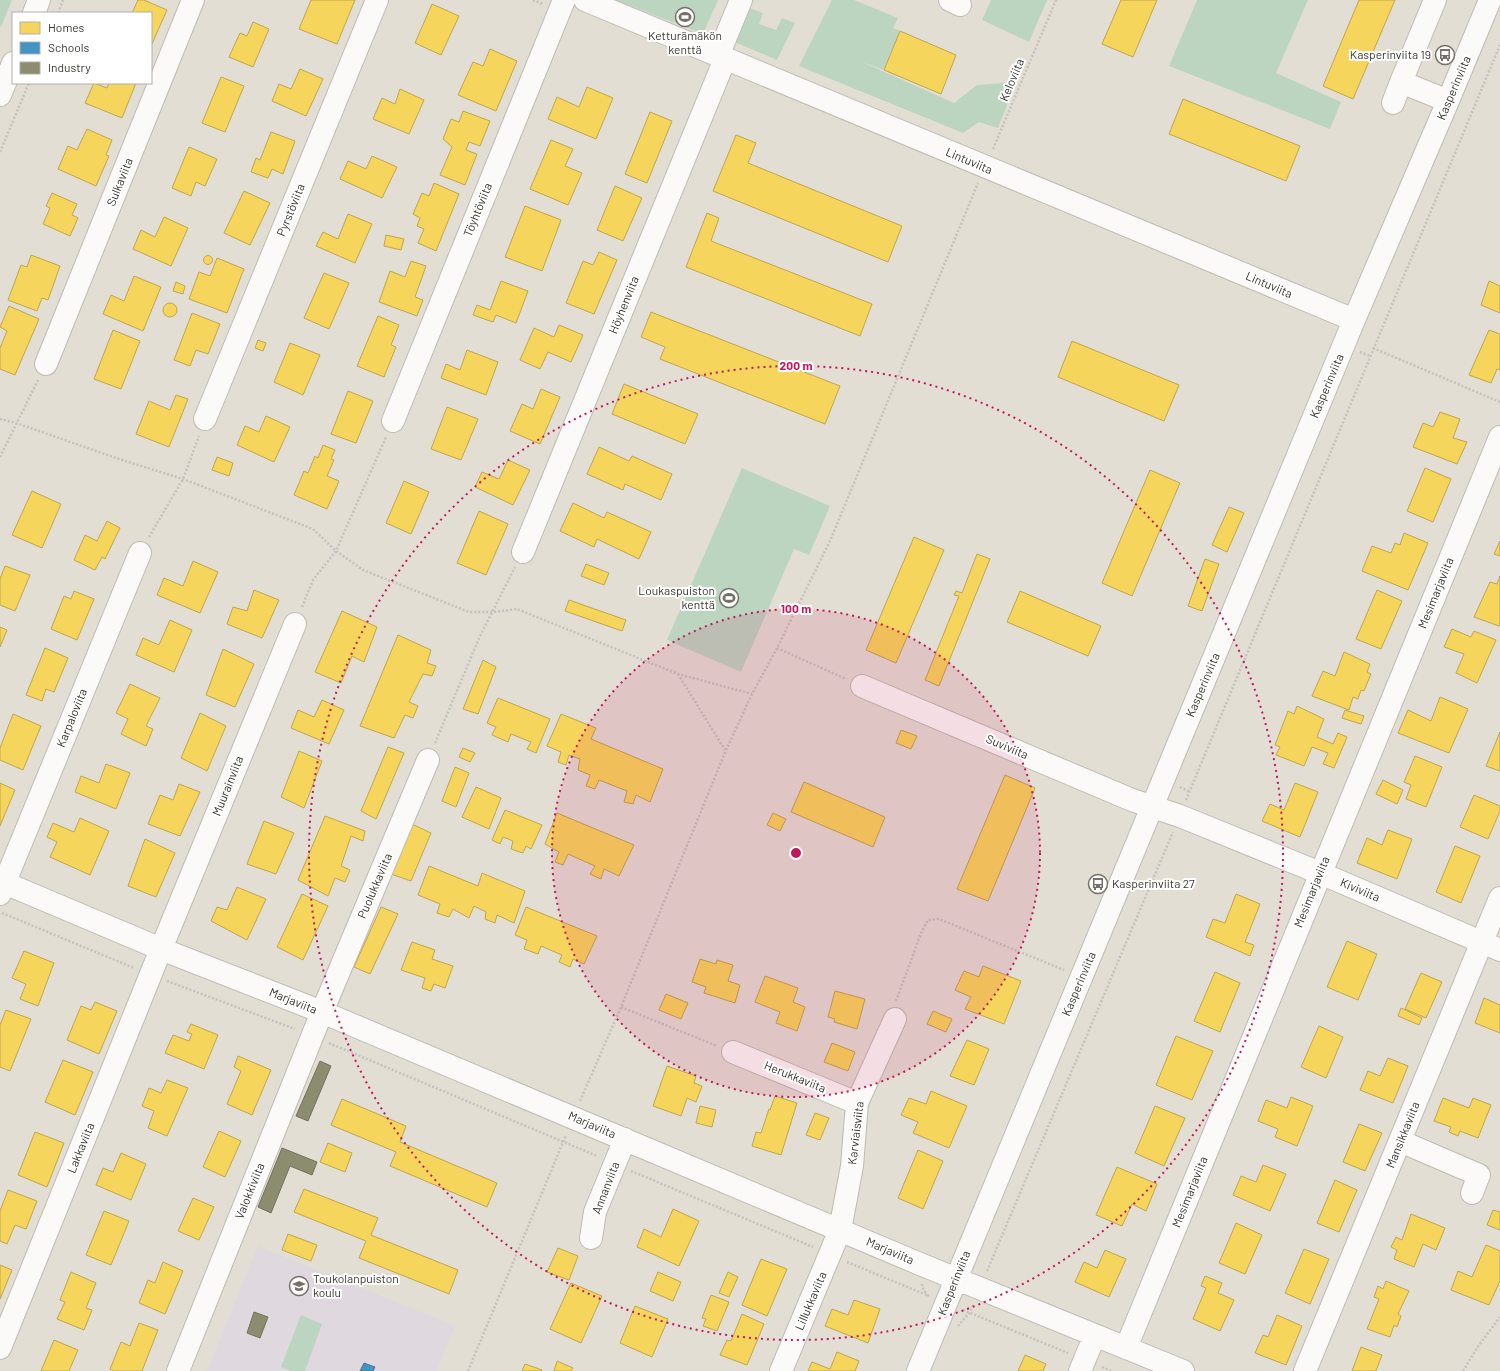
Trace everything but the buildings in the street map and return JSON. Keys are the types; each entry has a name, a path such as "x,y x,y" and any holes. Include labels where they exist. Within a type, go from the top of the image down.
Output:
{"street":[{"path":"34,12 39,0"},
{"name":"Sulkaviita","path":"46,364 194,0"},
{"name":"Pyrstöviita","path":"205,419 377,0"},
{"name":"Töyhtöviita","path":"393,421 564,0"},
{"name":"Lintuviita","path":"585,0 1354,320"},
{"name":"Höyhenviita","path":"523,552 721,57 741,0"},
{"path":"1392,103 1435,0"},
{"name":"Kasperinviita","path":"918,1371 1354,320 1490,0"},
{"path":"0,95 12,65"},
{"path":"1401,82 1448,101"},
{"name":"Mesimarjaviita","path":"1126,1348 1500,437"},
{"name":"Karpaloviita","path":"1,886 140,553"},
{"name":"Muurainviita","path":"161,949 295,624"},
{"name":"Suviviita","path":"862,686 1132,800 1152,807"},
{"name":"Puolukkaviita","path":"322,1012 428,760"},
{"name":"Kiviviita","path":"1152,807 1180,816 1320,873 1491,946"},
{"name":"Marjaviita","path":"1,886 322,1012 840,1230 1183,1371"},
{"name":"Mansikkaviita","path":"1305,1371 1400,1140 1491,946 1500,898"},
{"name":"Lakkaviita","path":"0,1348 161,949"},
{"name":"Valokkiviita","path":"178,1371 322,1012"},
{"name":"Karviaisviita","path":"840,1230 852,1166 857,1103 895,1019"},
{"name":"Herukkaviita","path":"733,1052 857,1103"},
{"name":"Annanviita","path":"591,1238 595,1212 625,1139"},
{"path":"1400,1140 1479,1175 1472,1193"},
{"name":"Lillukkaviita","path":"781,1371 840,1230"},
{"path":"1082,1366 1095,1335"}],"path":[{"path":"58,12 63,0"},
{"name":"Keloviita","path":"468,1371 573,1117 621,1007 726,750 752,694 778,648 830,541 1056,0"},
{"path":"970,1312 1180,816 1500,45"},
{"path":"0,152 29,84"},
{"path":"1373,348 1500,402"},
{"path":"0,457 46,364"},
{"path":"0,419 183,479 313,529 336,551 363,570 469,612 494,612 517,609 678,674 752,694"},
{"path":"140,553 183,479 205,419"},
{"path":"295,624 313,580 336,551 393,421"},
{"path":"428,760 480,636 494,612 523,552"},
{"path":"778,648 862,686"},
{"path":"678,674 726,750"},
{"path":"0,912 151,975 312,1036 946,1304 970,1312 1082,1366 1111,1371"},
{"path":"895,1019 897,998 921,933 928,920 939,919 1070,972"},
{"path":"621,1007 733,1052"},
{"path":"1464,1371 1477,1348 1500,1316"}],"shaded area":[{"name":"Toukolanpuiston koulu","path":"258,1246 455,1326 437,1371 207,1371"}],"green space":[{"path":"0,0 12,0 1,27 0,26"},
{"name":"Ketturämäkön kenttä","path":"616,0 718,0 703,34"},
{"path":"832,0 854,0 898,18 893,28 900,31 884,70 862,62 954,103 977,85 1016,82 998,128 979,122 963,133 799,66"},
{"path":"991,0 1047,0 1029,42 982,20"},
{"path":"1197,0 1308,0 1276,73 1341,102 1330,129 1169,66"},
{"path":"749,8 763,13 759,24 776,30 782,18 795,23 777,60 735,42"},
{"name":"Loukaspuiston kenttä","path":"742,468 830,506 809,555 794,549 741,672 667,640"},
{"path":"301,1315 322,1324 305,1371 291,1371 281,1367"}],"place":[{"name":"Ketturämäkön kenttä","path":"685,17"},
{"name":"Kasperinviita 19","path":"1445,55"},
{"name":"Loukaspuiston kenttä","path":"729,598"},
{"name":"Kasperinviita 27","path":"1098,884"},
{"name":"Toukolanpuiston koulu","path":"299,1286"}]}
